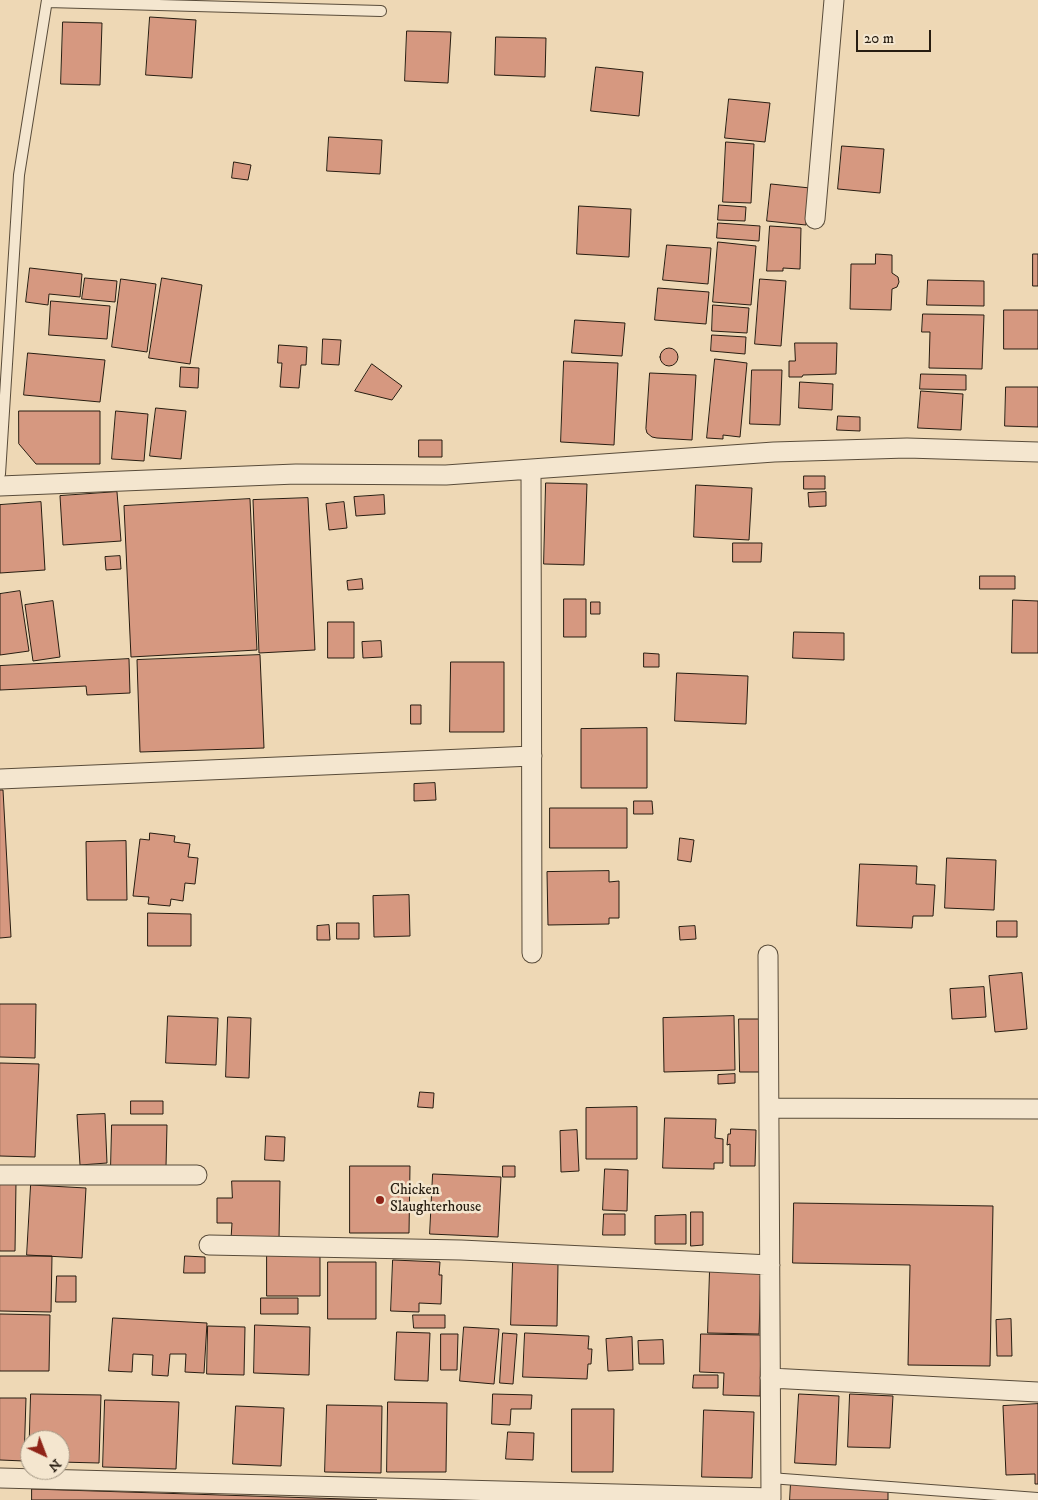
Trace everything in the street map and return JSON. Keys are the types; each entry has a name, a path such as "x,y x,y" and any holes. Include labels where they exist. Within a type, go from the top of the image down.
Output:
{"street":[{"path":"815,219 834,0"},
{"path":"0,486 296,474 446,475 774,452 906,448 1038,452"},
{"path":"531,469 532,953"},
{"path":"0,779 532,756"},
{"path":"0,1478 771,1499 768,955"},
{"path":"769,1108 1038,1109"},
{"path":"0,1176 197,1175"},
{"path":"209,1245 461,1250 770,1265"},
{"path":"770,1378 1038,1392"}],"lane":[{"path":"0,474 19,175 47,1 381,11"},
{"path":"770,1478 1038,1498"}],"building":[{"path":"150,17 196,20 192,78 146,75"},
{"path":"63,22 102,23 100,85 61,84"},
{"path":"407,31 451,32 448,83 405,81"},
{"path":"496,37 546,38 545,77 495,75"},
{"path":"596,67 643,72 639,116 591,111"},
{"path":"729,99 770,103 765,142 725,138"},
{"path":"329,137 382,140 380,174 327,171"},
{"path":"726,142 754,144 751,203 723,202"},
{"path":"842,146 884,149 880,193 838,189"},
{"path":"234,162 251,165 248,180 232,178"},
{"path":"771,184 810,188 806,225 767,221"},
{"path":"719,205 746,207 745,221 718,220"},
{"path":"579,206 631,209 629,257 577,254"},
{"path":"718,223 760,226 759,241 717,238"},
{"path":"770,226 801,228 800,269 783,268 783,271 767,271"},
{"path":"718,242 756,246 751,305 713,302"},
{"path":"667,245 711,248 708,284 663,280"},
{"path":"876,254 892,255 892,273 898,277 897,287 892,289 891,310 850,309 851,264 875,264"},
{"path":"1033,254 1038,254 1038,286 1033,286"},
{"path":"30,268 82,274 80,297 49,294 48,305 26,302"},
{"path":"85,278 117,281 115,302 82,299"},
{"path":"162,278 202,285 190,364 149,358"},
{"path":"121,279 156,284 147,352 112,347"},
{"path":"760,279 786,281 781,346 755,344"},
{"path":"928,280 984,281 984,306 927,305"},
{"path":"658,288 709,292 706,324 655,320"},
{"path":"51,301 110,306 107,339 49,335"},
{"path":"713,305 749,308 747,333 712,331"},
{"path":"1004,310 1038,310 1038,349 1004,349"},
{"path":"923,314 984,315 982,369 929,368 930,332 922,332"},
{"path":"575,320 625,323 622,356 572,353"},
{"path":"712,335 746,337 745,354 711,351"},
{"path":"323,339 341,340 339,365 322,364"},
{"path":"795,343 837,343 836,374 789,377 789,361 795,361"},
{"path":"279,345 307,347 306,365 301,365 299,388 280,387 282,363 278,363"},
{"path":"669,348 675,351 678,357 675,363 669,366 663,363 660,357 663,351"},
{"path":"28,353 105,360 100,402 24,395"},
{"path":"715,359 747,363 740,437 723,435 723,439 707,438"},
{"path":"564,361 618,363 614,445 561,442"},
{"path":"372,364 402,386 392,400 355,391"},
{"path":"181,367 199,368 198,388 180,387"},
{"path":"752,370 782,370 780,425 750,424"},
{"path":"650,373 696,375 692,440 657,438 647,433"},
{"path":"921,374 966,375 966,390 920,389"},
{"path":"800,382 833,384 832,410 799,408"},
{"path":"1006,387 1038,387 1038,427 1005,426"},
{"path":"921,391 963,394 961,430 918,428"},
{"path":"156,408 186,411 181,459 150,456"},
{"path":"19,411 100,411 100,464 36,464 19,444"},
{"path":"116,411 148,414 144,461 112,459"},
{"path":"838,416 860,417 860,431 837,430"},
{"path":"419,440 442,440 442,457 419,457"},
{"path":"804,476 825,476 825,489 804,489"},
{"path":"546,483 587,484 584,565 544,564"},
{"path":"696,485 752,488 749,540 694,537"},
{"path":"117,492 121,541 63,545 60,496"},
{"path":"826,492 826,506 809,507 808,493"},
{"path":"384,495 385,514 356,516 354,497"},
{"path":"308,498 315,650 259,653 253,500"},
{"path":"250,499 257,650 131,657 124,506"},
{"path":"41,502 45,570 0,573 0,505"},
{"path":"344,502 347,528 329,530 326,504"},
{"path":"733,543 762,543 761,562 733,562"},
{"path":"120,556 121,569 106,570 105,557"},
{"path":"980,576 1015,576 1015,589 980,589"},
{"path":"362,579 363,589 348,590 347,581"},
{"path":"20,591 29,651 0,655 0,594"},
{"path":"564,599 586,599 586,637 564,637"},
{"path":"1013,600 1038,601 1038,653 1012,653"},
{"path":"53,601 60,657 33,661 25,605"},
{"path":"591,602 600,602 600,614 591,614"},
{"path":"328,622 354,622 354,658 328,658"},
{"path":"794,632 844,633 844,660 793,658"},
{"path":"381,641 382,657 363,658 362,642"},
{"path":"644,653 659,654 659,667 644,667"},
{"path":"260,655 264,748 140,752 137,660"},
{"path":"129,659 130,693 87,695 86,686 0,690 0,666"},
{"path":"451,662 504,662 504,732 450,732"},
{"path":"677,673 748,676 746,724 675,721"},
{"path":"411,705 421,705 421,724 411,724"},
{"path":"647,728 647,788 581,788 581,729"},
{"path":"435,783 436,800 414,801 414,784"},
{"path":"0,790 3,790 11,937 0,938"},
{"path":"634,801 652,801 653,814 634,814"},
{"path":"550,808 627,808 627,848 550,848"},
{"path":"150,833 175,836 174,842 190,844 188,857 198,858 195,884 185,883 183,901 171,899 170,906 148,904 149,897 133,896 140,839 149,840"},
{"path":"680,838 694,840 691,862 678,860"},
{"path":"126,841 127,900 87,900 86,842"},
{"path":"947,858 996,860 994,910 945,908"},
{"path":"860,864 917,866 916,884 935,885 933,916 913,916 912,928 857,926"},
{"path":"609,871 609,882 619,881 619,918 609,918 609,924 548,925 547,872"},
{"path":"409,895 410,936 374,937 373,896"},
{"path":"148,913 191,914 191,946 148,946"},
{"path":"997,921 1017,921 1017,937 997,937"},
{"path":"337,923 359,923 359,939 337,939"},
{"path":"329,925 330,940 317,940 317,926"},
{"path":"695,926 696,939 680,940 679,927"},
{"path":"1022,973 1027,1029 995,1032 989,976"},
{"path":"984,987 986,1017 952,1019 950,989"},
{"path":"0,1004 36,1004 35,1058 0,1057"},
{"path":"168,1016 218,1018 216,1065 166,1063"},
{"path":"734,1016 735,1070 664,1072 663,1018"},
{"path":"228,1017 251,1018 249,1078 226,1077"},
{"path":"739,1019 762,1019 763,1072 740,1072"},
{"path":"0,1063 39,1064 35,1157 0,1156"},
{"path":"735,1074 735,1083 718,1084 718,1075"},
{"path":"420,1092 434,1093 433,1108 418,1107"},
{"path":"131,1101 163,1101 163,1114 131,1114"},
{"path":"637,1107 637,1159 586,1159 586,1108"},
{"path":"105,1114 107,1163 80,1165 77,1115"},
{"path":"665,1118 716,1119 715,1138 723,1139 723,1163 714,1163 714,1169 663,1168"},
{"path":"112,1125 167,1125 166,1166 111,1166"},
{"path":"731,1129 756,1130 755,1166 730,1166 730,1144 727,1145 728,1134 730,1134"},
{"path":"577,1130 579,1171 561,1172 560,1131"},
{"path":"266,1136 285,1137 284,1161 265,1160"},
{"name":"Chicken Slaughterhouse","path":"350,1166 410,1166 409,1233 350,1233"},
{"path":"503,1166 515,1166 515,1177 503,1177"},
{"path":"605,1169 628,1170 627,1211 603,1210"},
{"path":"433,1174 501,1177 498,1237 430,1234"},
{"path":"0,1181 16,1182 15,1251 0,1251"},
{"path":"232,1181 280,1181 279,1239 231,1239 232,1223 217,1223 217,1198 232,1198"},
{"path":"31,1185 86,1188 82,1258 27,1255"},
{"path":"794,1203 993,1206 990,1366 908,1365 910,1265 793,1263"},
{"path":"691,1212 703,1212 703,1245 691,1246"},
{"path":"604,1214 625,1214 625,1235 603,1235"},
{"path":"686,1215 686,1244 655,1244 655,1216"},
{"path":"267,1252 320,1252 320,1296 267,1296"},
{"path":"0,1256 52,1256 51,1312 0,1311"},
{"path":"185,1256 205,1257 205,1273 184,1273"},
{"path":"393,1260 440,1262 439,1275 442,1275 441,1304 419,1303 419,1312 391,1311"},
{"path":"328,1262 376,1262 376,1319 328,1319"},
{"path":"513,1262 558,1263 557,1326 511,1325"},
{"path":"710,1269 761,1271 759,1334 708,1333"},
{"path":"57,1276 76,1276 76,1302 56,1302"},
{"path":"261,1298 298,1298 298,1314 261,1314"},
{"path":"0,1314 50,1315 49,1371 0,1371"},
{"path":"413,1315 445,1315 445,1328 414,1328"},
{"path":"113,1318 207,1323 204,1373 185,1372 186,1354 170,1354 168,1376 152,1375 153,1355 133,1354 132,1372 109,1371"},
{"path":"1011,1319 1012,1356 997,1356 996,1320"},
{"path":"255,1325 310,1327 309,1375 254,1373"},
{"path":"208,1326 245,1327 244,1375 207,1374"},
{"path":"464,1327 499,1329 494,1384 460,1381"},
{"path":"397,1332 430,1333 428,1381 395,1380"},
{"path":"503,1333 517,1334 513,1384 500,1383"},
{"path":"525,1333 589,1336 588,1349 592,1349 587,1379 523,1377"},
{"path":"441,1334 458,1334 457,1370 441,1370"},
{"path":"701,1334 761,1335 760,1396 723,1395 724,1373 700,1372"},
{"path":"632,1337 633,1370 608,1371 606,1339"},
{"path":"663,1340 664,1364 639,1364 638,1341"},
{"path":"694,1375 718,1375 718,1388 693,1388"},
{"path":"31,1394 101,1395 99,1463 70,1462 70,1430 30,1430"},
{"path":"493,1394 532,1395 531,1409 511,1409 510,1425 492,1424"},
{"path":"799,1394 839,1396 836,1465 795,1463"},
{"path":"850,1394 893,1396 890,1448 848,1447"},
{"path":"0,1398 26,1398 25,1430 20,1430 20,1461 0,1460"},
{"path":"105,1400 179,1402 176,1469 103,1467"},
{"path":"388,1402 447,1403 446,1472 387,1472"},
{"path":"1038,1404 1038,1484 1035,1484 1035,1474 1006,1475 1003,1406"},
{"path":"327,1405 382,1406 381,1473 325,1472"},
{"path":"236,1406 284,1408 281,1466 233,1464"},
{"path":"572,1409 614,1409 613,1472 572,1472"},
{"path":"704,1410 754,1412 752,1478 702,1477"},
{"path":"508,1432 534,1433 533,1460 506,1459"},
{"path":"791,1482 888,1488 888,1500 790,1500"},
{"path":"32,1489 377,1500 32,1500"}],"place":[{"name":"Chicken Slaughterhouse","path":"380,1200"}]}
